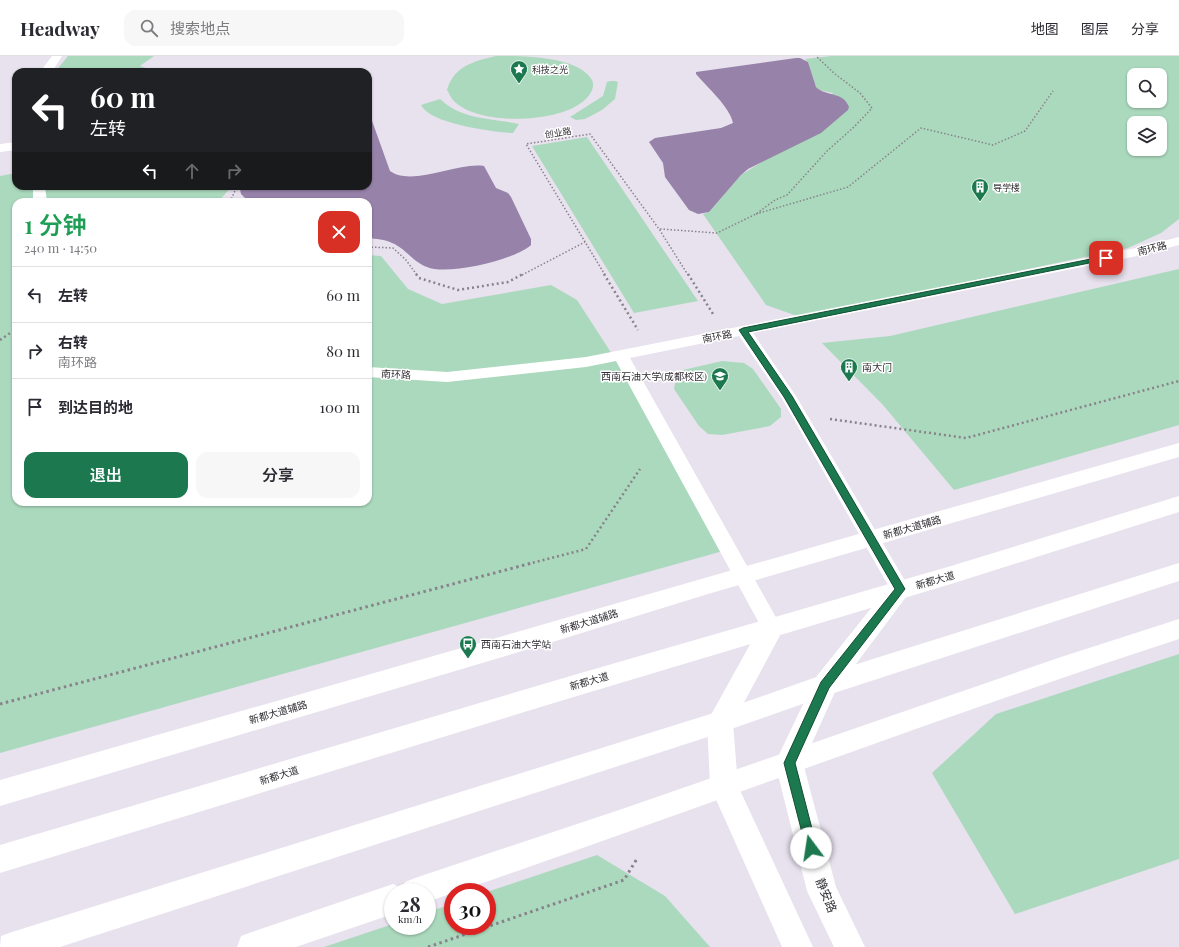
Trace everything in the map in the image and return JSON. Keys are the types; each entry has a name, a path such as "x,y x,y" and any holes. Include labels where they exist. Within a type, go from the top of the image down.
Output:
{"street":[{"name":"新都大道辅路","path":"0,793 546,634 708,585 1179,450"},
{"name":"新都大道","path":"0,859 567,688 900,589 959,573 1179,504"},
{"path":"12,947 720,722 825,685 1179,572"},
{"path":"789,763 825,685 900,589"},
{"path":"772,628 720,722 724,786 798,947"},
{"path":"436,885 724,786 1061,667 1179,629"},
{"name":"静安路","path":"789,763 822,891 850,947"},
{"path":"252,947 384,903"}],"lane":[{"path":"49,68 57,56"},
{"path":"0,148 12,146"},
{"name":"南环路","path":"372,372 447,377 586,362 1137,252 1179,241"},
{"path":"743,330 788,396 900,589"},
{"path":"620,354 772,628"}],"path":[{"path":"659,229 717,234 756,214 775,200 787,195 827,151 854,127 872,108 868,99 834,73 822,60 816,56"},
{"path":"756,214 848,187 921,128 993,145 1024,131 1053,91"},
{"name":"创业路","path":"650,349 526,144 590,134 659,229 725,334"},
{"path":"372,247 392,248 406,260 419,278 458,290 508,282 585,242"},
{"path":"0,340 12,332"},
{"path":"825,418 966,438 1179,381"},
{"path":"0,704 586,549 640,469"},
{"path":"428,947 624,880 638,857"}],"green space":[{"path":"68,56 154,56 140,66 146,68 58,68"},
{"path":"496,56 535,57 563,62 575,66 585,72 592,80 592,90 584,101 569,110 553,115 535,118 497,118 479,114 464,108 453,100 447,90 455,75 466,66 480,60"},
{"path":"831,56 1179,56 1179,219 1161,233 1128,248 800,317 766,305 703,214 709,212 741,175 760,163 833,93 819,90 816,87 808,62 805,59"},
{"path":"607,82 618,82 615,99 602,110 585,119 576,120 570,117 603,96"},
{"path":"440,99 449,106 467,115 519,124 513,133 477,129 436,117 427,112 421,105"},
{"path":"587,137 698,301 634,313 532,146"},
{"path":"12,174 12,190 228,190 222,198 12,198 12,506 372,506 372,255 381,256 408,289 442,304 551,285 577,300 634,388 723,551 0,753 0,176"},
{"path":"1179,269 1179,425 954,490 883,405 822,343 890,336"},
{"path":"722,361 744,363 753,369 781,409 781,417 770,426 722,435 708,434 699,426 674,389 676,377 683,370"},
{"path":"1179,654 1179,859 1015,914 932,773 996,714"},
{"path":"597,855 665,896 710,947 324,947 384,927 384,935 436,935 436,909 444,907 444,935 496,935 496,889"}],"shaded area":[{"path":"800,58 808,62 816,87 825,92 839,96 846,102 849,107 848,110 821,133 748,169 709,212 698,214 689,210 665,177 663,163 649,142 655,138 721,128 733,123 728,110 696,74 696,72"},
{"path":"372,121 390,171 399,175 422,175 461,167 484,166 496,188 508,193 511,197 531,239 531,245 523,251 496,261 464,268 437,269 422,265 397,245 380,239 372,238 372,198 245,198 241,194 240,190 372,190"}],"place":[{"name":"科技之光","path":"519,84"},
{"name":"导学楼","path":"980,202"},
{"name":"南大门","path":"849,382"},
{"name":"西南石油大学(成都校区)","path":"720,391"},
{"name":"西南石油大学站","path":"468,659"}],"route":[{"path":"811,848 789,763 825,685 900,589 788,396 743,330 1106,258"}]}
